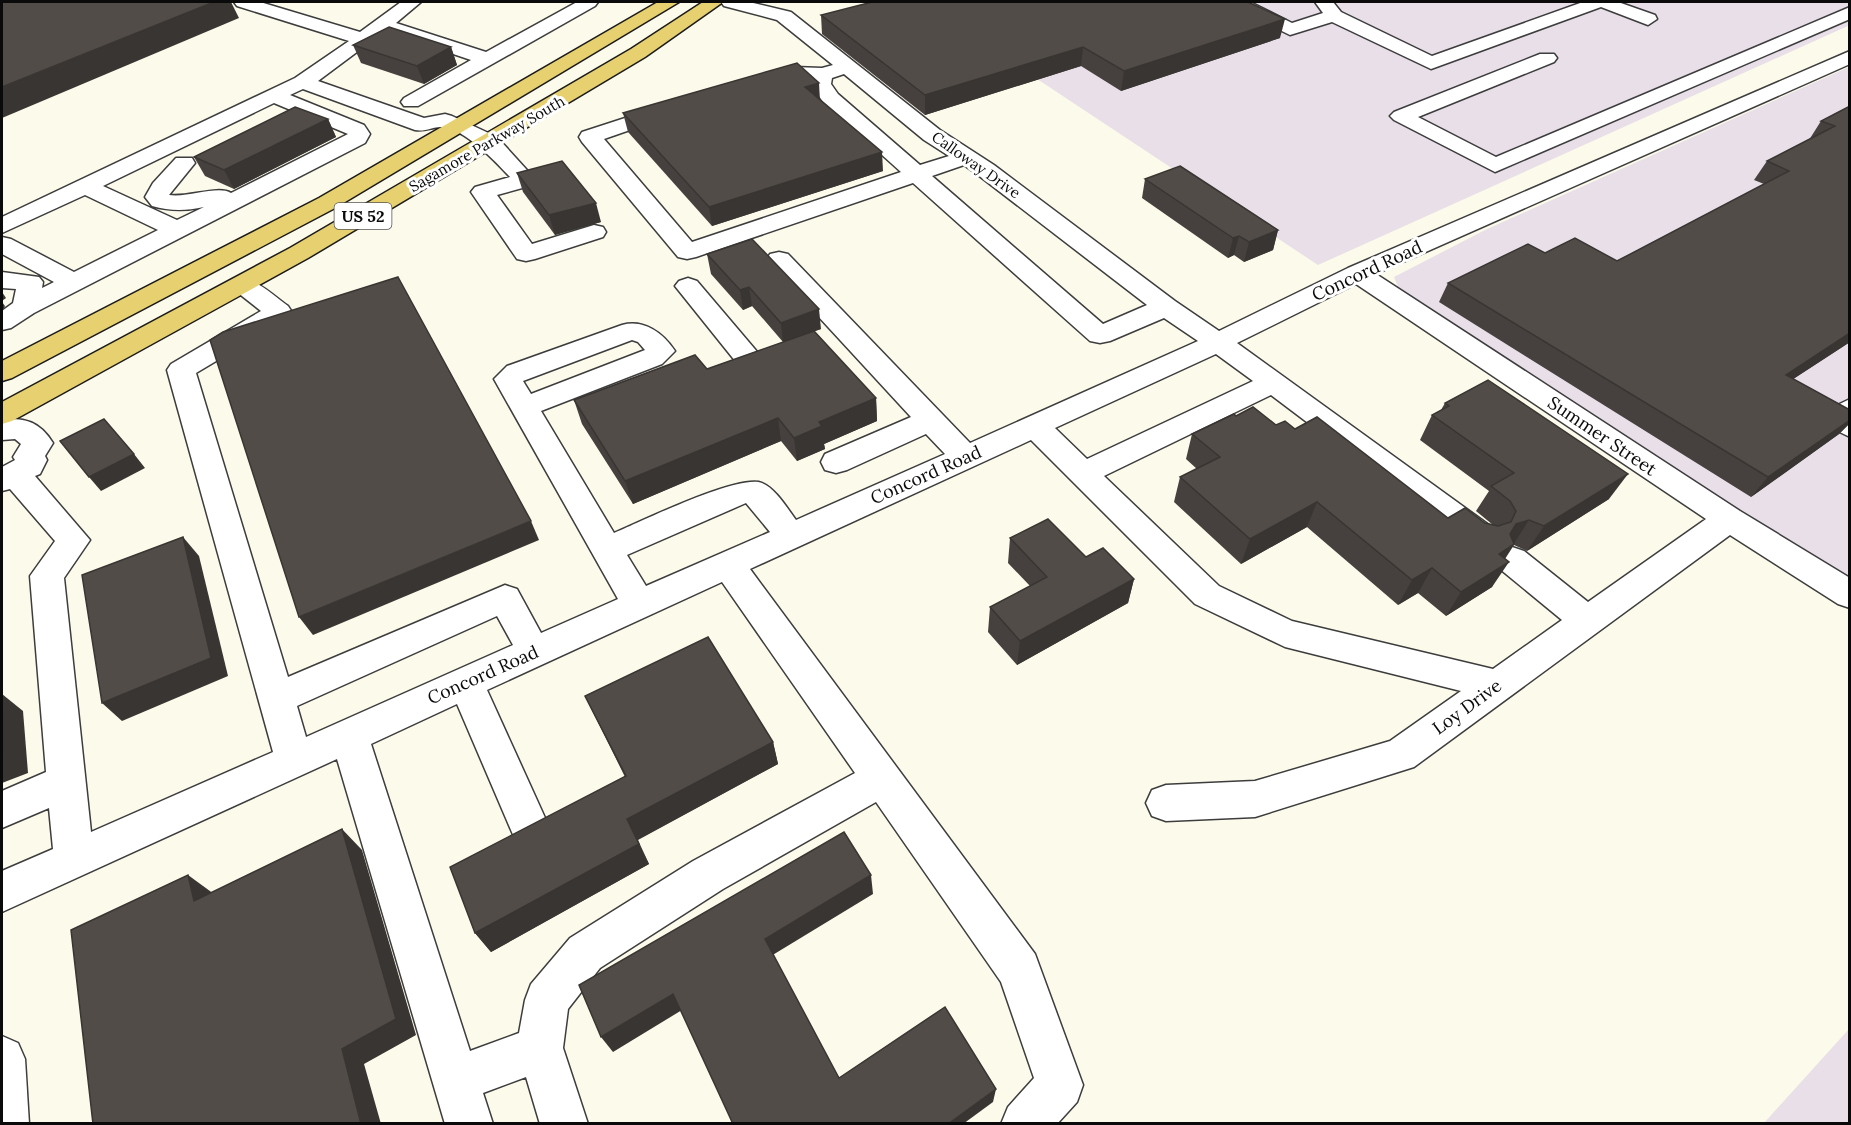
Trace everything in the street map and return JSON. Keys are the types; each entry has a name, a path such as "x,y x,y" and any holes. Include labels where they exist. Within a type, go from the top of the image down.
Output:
{"main road":[{"name":"Sagamore Parkway South","path":"2,372 327,203 452,123 670,2"},
{"name":"Sagamore Parkway South","path":"2,414 242,285 638,53 714,2"}],"street":[{"path":"243,2 282,7 363,39"},
{"path":"2,226 311,77 412,2"},
{"path":"411,102 490,60 589,2"},
{"name":"Calloway Drive","path":"730,2 784,16 932,135 966,157 1166,308 1218,342 1482,537"},
{"path":"1237,2 1290,29 1315,21 1329,9 1431,63 1601,2 1648,19"},
{"path":"1296,11 1315,21"},
{"path":"1500,37 1547,58 1401,116 1495,165 1850,12"},
{"path":"382,24 490,60"},
{"name":"Concord Road","path":"2,892 1035,426 1218,342 1357,273 1850,57"},
{"path":"748,86 794,73 823,74 847,67"},
{"path":"823,74 821,84 830,98 1100,335 1166,308"},
{"path":"311,77 423,125 452,123"},
{"path":"311,77 444,112 452,123 489,142 525,180 483,192 526,254 594,232"},
{"path":"2,322 28,295 73,282 357,138 359,134 347,126 274,96"},
{"path":"691,103 590,136 687,252 966,157"},
{"path":"280,117 301,107"},
{"path":"184,163 161,188 157,197 160,201 183,204 233,193 340,139 347,126"},
{"path":"84,186 128,190 206,153"},
{"path":"128,190 179,230"},
{"path":"2,244 73,282"},
{"path":"779,259 826,339 931,420 965,457"},
{"path":"2,270 28,270 28,295"},
{"name":"Summer Street","path":"1357,273 1729,519 1850,595"},
{"path":"2,280 28,295"},
{"path":"242,285 279,312 181,370 294,760"},
{"path":"688,286 754,366 826,339"},
{"path":"1083,473 1273,383"},
{"path":"525,407 639,605"},
{"path":"1850,409 1835,418 1850,427"},
{"path":"836,462 931,420"},
{"path":"1035,426 1207,595 1284,633 1498,685"},
{"path":"2,430 21,428 38,443 11,465 74,540 47,576 74,859"},
{"path":"606,550 734,495 752,492 764,501 791,536"},
{"name":"Loy Drive","path":"1166,803 1255,800 1401,755 1729,519"},
{"path":"1512,560 1587,621"},
{"path":"728,564 1018,970 1060,1085 1024,1124"},
{"path":"276,699 505,598 534,652"},
{"path":"465,683 531,831"},
{"path":"349,735 469,1124"},
{"path":"564,1124 540,1048 547,1000 585,952 708,875 882,778"},
{"path":"2,810 67,781"},
{"path":"456,1080 540,1048"},
{"path":"2,1059 5,1124"}],"shaded area":[{"path":"921,2 1849,2 1850,25 1318,265"},
{"path":"1849,67 1849,579 1453,329 1400,292 1394,277 1487,229"},
{"path":"1849,1029 1849,1123 1764,1123"}],"building":[{"path":"2,2 214,2 2,87"},
{"path":"872,2 1248,2 1285,19 1124,71 1083,47 925,95 821,15"},
{"path":"389,27 451,47 417,66 353,45"},
{"path":"797,63 819,83 805,87 882,152 709,207 623,113"},
{"path":"1850,106 1850,333 1786,375 1850,410 1850,420 1768,477 1448,283 1528,244 1545,253 1575,238 1617,261 1789,171 1767,161 1835,126 1821,121"},
{"path":"295,107 328,119 224,170 194,157"},
{"path":"562,161 596,203 549,215 517,173"},
{"path":"1180,166 1278,230 1249,242 1239,236 1233,238 1145,179"},
{"path":"752,239 819,309 781,323 749,287 740,290 707,254"},
{"path":"398,277 531,521 299,617 210,340 223,332"},
{"path":"814,331 876,398 819,422 822,426 794,438 778,418 625,481 574,400 695,355 707,369"},
{"path":"1488,380 1628,474 1544,526 1529,520 1516,524 1510,534 1514,544 1499,554 1509,562 1461,592 1432,568 1412,580 1317,502 1250,539 1180,477 1220,457 1192,434 1253,407 1276,425 1285,421 1295,429 1317,417 1448,518 1465,508 1485,523 1498,526 1511,522 1516,511 1510,501 1491,486 1514,473 1432,415 1449,406 1445,403"},
{"path":"104,419 134,454 89,477 60,441"},
{"path":"1048,519 1086,557 1103,548 1134,579 1020,641 990,607 1047,577 1010,538"},
{"path":"183,537 211,658 102,703 82,575"},
{"path":"708,637 773,742 627,819 639,844 475,933 450,867 626,776 585,696"},
{"path":"2,708 4,755 2,757"},
{"path":"342,829 396,1019 342,1049 361,1124 93,1124 71,930 188,875 194,901"},
{"path":"844,832 871,875 765,939 839,1078 945,1007 996,1089 948,1124 733,1124 673,994 601,1037 579,985"}]}
